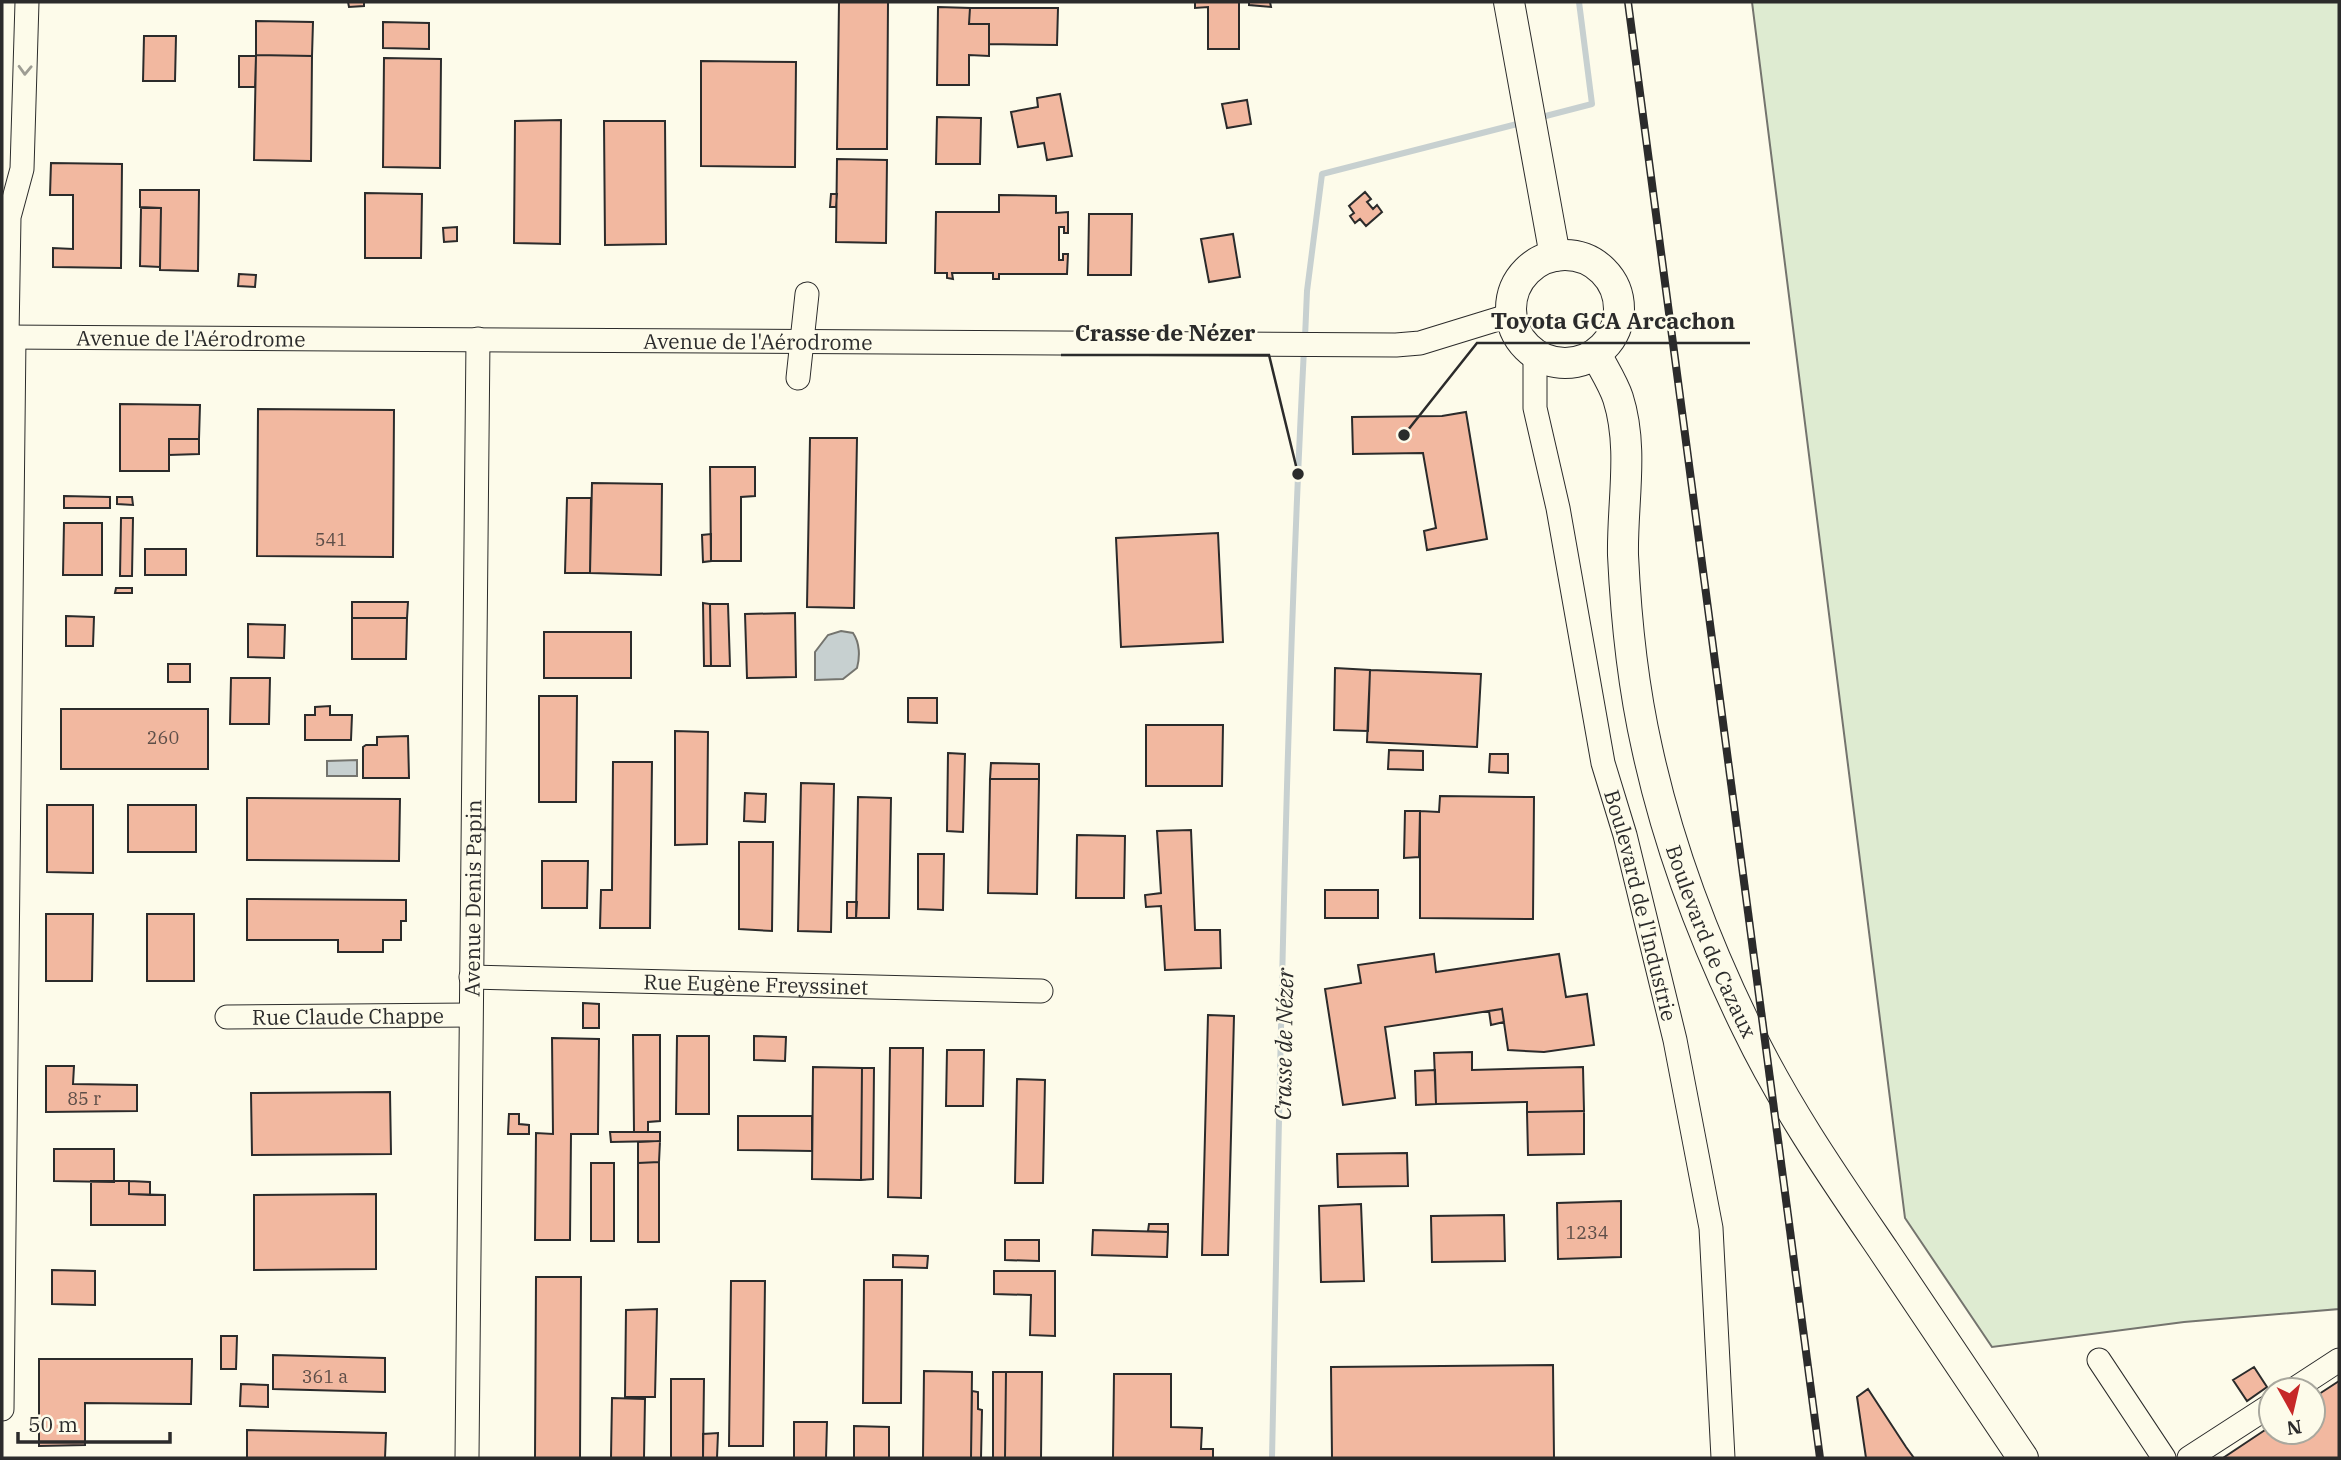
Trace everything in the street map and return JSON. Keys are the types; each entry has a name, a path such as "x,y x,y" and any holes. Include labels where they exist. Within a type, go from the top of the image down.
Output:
{"main road":[{"path":"1509,2 1555,256"},
{"path":"1555,256 1573,256 1591,262 1605,273 1615,288 1619,306 1617,325 1609,341 1596,354 1565,364 1549,362 1522,344 1514,330 1511,315 1514,291 1526,271 1539,261 1555,256"},
{"name":"Boulevard de Cazaux","path":"1596,354 1617,397 1626,448 1623,552 1627,622 1646,746 1664,817 1690,894 1748,1030 1797,1118 1833,1177 2023,1458"}],"street":[{"path":"2,1409 9,217 22,169 27,2"},
{"path":"798,378 807,294"},
{"name":"Avenue de l'Aérodrome","path":"8,337 1420,344 1511,315"},
{"name":"Avenue Denis Papin","path":"467,1458 478,339"},
{"name":"Boulevard de l'Industrie","path":"1535,355 1535,408 1558,508 1603,763 1625,835 1675,1040 1711,1228 1723,1458"},
{"name":"Rue Eugène Freyssinet","path":"471,977 1041,990"},
{"name":"Rue Claude Chappe","path":"227,1017 471,1015"},
{"path":"2099,1360 2164,1458"},
{"path":"2314,1376 2339,1360"},
{"path":"2189,1458 2257,1414"}],"green space":[{"path":"1752,2 2339,2 2339,1309 2184,1322 1992,1347 1905,1218"}],"shaded area":[{"path":"841,631 853,633 857,641 857,668 843,679 815,680 815,652 828,635"},
{"path":"357,760 357,776 327,776 327,761"}],"building":[{"path":"348,2 364,2 364,6 349,7"},
{"path":"839,2 888,2 887,149 837,149"},
{"path":"1195,2 1239,2 1239,49 1208,49 1208,7 1195,8"},
{"path":"1249,2 1270,2 1271,7 1249,5"},
{"path":"938,7 970,8 969,24 989,24 989,56 969,55 969,85 937,85"},
{"path":"970,8 1058,8 1057,45 989,44 989,24 969,24"},
{"path":"256,21 313,22 312,56 256,55"},
{"path":"383,22 429,23 429,49 383,48"},
{"path":"144,36 176,36 175,81 143,81"},
{"path":"256,55 312,56 311,161 254,160"},
{"path":"239,56 256,56 255,87 239,87"},
{"path":"384,58 441,59 440,168 383,167"},
{"path":"701,61 796,62 795,167 701,166"},
{"path":"1060,94 1072,156 1047,160 1044,143 1018,147 1011,112 1038,107 1037,98"},
{"path":"1247,100 1251,124 1227,128 1222,104"},
{"path":"937,117 981,118 980,164 936,164"},
{"path":"561,120 560,244 514,243 515,121"},
{"path":"604,121 665,121 666,244 605,245"},
{"path":"837,159 887,160 886,243 836,242"},
{"path":"51,163 122,164 121,268 53,267 53,248 73,249 73,195 50,195"},
{"path":"140,190 199,190 198,271 160,270 161,208 140,207"},
{"path":"1365,192 1371,199 1367,202 1373,209 1377,205 1382,212 1366,226 1360,219 1355,223 1350,216 1354,213 1349,206"},
{"path":"365,193 422,194 421,258 365,258"},
{"path":"831,194 837,194 836,207 830,207"},
{"path":"999,195 1056,196 1056,213 1068,212 1068,233 1064,233 1064,227 1059,227 1059,260 1063,260 1063,254 1068,254 1067,274 999,274 999,279 993,279 993,273 952,273 953,279 947,278 947,273 935,273 936,212 999,212"},
{"path":"141,208 161,208 160,267 140,266"},
{"path":"1089,214 1132,214 1131,275 1088,275"},
{"path":"457,227 457,241 444,242 443,228"},
{"path":"1233,234 1240,277 1209,282 1201,239"},
{"path":"239,274 256,275 255,287 238,286"},
{"path":"120,404 200,405 199,439 169,439 169,471 120,471"},
{"path":"258,409 394,410 393,557 257,556"},
{"path":"1466,412 1487,539 1427,550 1424,531 1436,528 1423,453 1353,454 1352,417 1442,416"},
{"path":"810,438 857,438 854,608 807,607"},
{"path":"169,439 199,439 199,454 169,455"},
{"path":"710,467 755,467 755,496 741,497 741,561 711,561"},
{"path":"592,483 662,484 661,575 590,573"},
{"path":"64,496 110,497 110,508 64,508"},
{"path":"117,497 132,497 133,505 117,504"},
{"path":"567,498 591,498 590,573 565,573"},
{"path":"121,518 133,518 132,576 120,576"},
{"path":"64,523 102,523 102,575 63,575"},
{"path":"1218,533 1223,642 1121,647 1116,538"},
{"path":"711,534 711,561 703,562 702,535"},
{"path":"145,549 186,549 186,575 145,575"},
{"path":"116,588 132,588 132,593 115,593"},
{"path":"352,602 408,602 407,618 352,618"},
{"path":"703,603 710,604 711,666 704,666"},
{"path":"710,604 728,604 730,666 711,666"},
{"path":"795,613 796,677 747,678 745,614"},
{"path":"66,616 94,617 93,646 66,646"},
{"path":"352,618 407,618 406,659 352,659"},
{"path":"248,624 285,625 284,658 248,657"},
{"path":"544,632 631,632 631,678 544,678"},
{"path":"168,664 190,664 190,682 168,682"},
{"path":"1335,668 1370,670 1368,731 1334,730"},
{"path":"1370,670 1481,674 1477,747 1367,742"},
{"path":"231,678 270,678 269,724 230,724"},
{"path":"539,696 577,696 576,802 539,802"},
{"path":"908,698 937,698 937,723 908,722"},
{"path":"330,706 330,715 352,715 351,740 305,740 305,715 315,715 315,707"},
{"path":"61,709 208,709 208,769 61,769"},
{"path":"1146,725 1223,725 1222,786 1146,786"},
{"path":"675,731 708,732 707,844 675,845"},
{"path":"408,736 409,778 363,778 363,747 377,745 377,737"},
{"path":"1389,750 1423,751 1423,770 1388,769"},
{"path":"948,753 965,754 963,832 947,831"},
{"path":"1490,754 1508,754 1508,773 1489,772"},
{"path":"613,762 652,762 650,928 600,928 601,890 612,890"},
{"path":"991,763 1039,764 1039,779 990,779"},
{"path":"990,779 1039,779 1037,894 988,893"},
{"path":"801,783 834,784 831,932 798,931"},
{"path":"745,793 766,794 765,822 744,821"},
{"path":"1440,796 1534,797 1533,919 1420,918 1420,811 1439,812"},
{"path":"858,797 891,798 889,918 856,918"},
{"path":"247,798 400,799 399,861 247,860"},
{"path":"47,805 93,805 93,873 47,872"},
{"path":"128,805 196,805 196,852 128,852"},
{"path":"1405,811 1420,811 1419,857 1404,858"},
{"path":"1191,830 1195,930 1220,930 1221,968 1165,970 1161,906 1146,907 1145,895 1161,893 1157,831"},
{"path":"1077,835 1125,836 1124,898 1076,898"},
{"path":"739,842 773,842 772,931 739,929"},
{"path":"918,854 944,854 943,910 918,909"},
{"path":"542,861 588,861 587,908 542,908"},
{"path":"1325,890 1378,890 1378,918 1325,918"},
{"path":"247,899 406,900 406,921 401,921 401,940 383,940 383,952 338,952 338,940 247,940"},
{"path":"847,902 857,902 856,918 847,918"},
{"path":"46,914 93,914 92,981 46,981"},
{"path":"147,914 194,914 194,981 147,981"},
{"path":"1434,954 1436,972 1559,954 1566,997 1587,994 1594,1045 1544,1052 1508,1050 1502,1009 1385,1027 1395,1098 1343,1105 1325,989 1361,983 1358,965"},
{"path":"583,1003 599,1004 599,1028 583,1028"},
{"path":"1502,1009 1504,1022 1491,1025 1489,1011"},
{"path":"1208,1015 1234,1016 1228,1255 1202,1255"},
{"path":"633,1035 660,1035 660,1121 648,1122 648,1132 634,1132"},
{"path":"677,1036 709,1036 709,1114 676,1114"},
{"path":"754,1036 786,1037 785,1061 754,1060"},
{"path":"552,1038 599,1039 598,1134 571,1134 570,1240 535,1240 536,1133 553,1134"},
{"path":"890,1048 923,1048 921,1198 888,1197"},
{"path":"947,1050 984,1050 983,1106 946,1106"},
{"path":"1472,1052 1472,1070 1583,1067 1584,1111 1527,1112 1527,1102 1436,1104 1434,1053"},
{"path":"46,1066 74,1066 73,1084 137,1085 137,1111 46,1112"},
{"path":"813,1067 862,1068 861,1180 812,1179"},
{"path":"862,1068 874,1068 873,1179 861,1180"},
{"path":"1435,1070 1436,1104 1416,1105 1415,1071"},
{"path":"1017,1079 1045,1080 1043,1183 1015,1183"},
{"path":"390,1092 391,1154 252,1155 251,1093"},
{"path":"1584,1111 1584,1154 1528,1155 1527,1112"},
{"path":"509,1114 519,1114 519,1124 529,1125 529,1134 508,1134"},
{"path":"738,1116 812,1116 812,1151 738,1150"},
{"path":"610,1132 660,1132 660,1141 611,1142"},
{"path":"660,1141 659,1162 638,1163 638,1142"},
{"path":"54,1149 114,1149 114,1182 54,1181"},
{"path":"1407,1153 1408,1186 1338,1187 1337,1154"},
{"path":"659,1162 659,1242 638,1242 638,1163"},
{"path":"591,1163 614,1163 614,1241 591,1241"},
{"path":"91,1181 129,1181 129,1194 165,1195 165,1225 91,1225"},
{"path":"129,1181 150,1182 150,1195 129,1194"},
{"path":"376,1194 376,1269 254,1270 254,1195"},
{"path":"1621,1201 1621,1257 1558,1259 1557,1203"},
{"path":"1361,1204 1364,1281 1321,1282 1319,1206"},
{"path":"1504,1215 1505,1261 1432,1262 1431,1216"},
{"path":"1149,1224 1168,1224 1168,1232 1148,1231"},
{"path":"1093,1230 1168,1232 1167,1257 1092,1255"},
{"path":"1005,1240 1039,1240 1039,1261 1005,1260"},
{"path":"893,1255 928,1256 927,1268 893,1267"},
{"path":"52,1270 95,1271 95,1305 52,1304"},
{"path":"994,1271 1055,1271 1055,1336 1030,1335 1031,1295 994,1294"},
{"path":"536,1277 581,1277 580,1458 535,1458"},
{"path":"864,1280 902,1280 901,1403 863,1403"},
{"path":"731,1281 765,1281 763,1446 729,1446"},
{"path":"657,1309 655,1397 625,1397 626,1310"},
{"path":"221,1336 237,1336 236,1369 221,1369"},
{"path":"273,1355 385,1358 385,1392 273,1389"},
{"path":"39,1359 192,1359 191,1404 85,1403 85,1445 39,1446"},
{"path":"1553,1365 1554,1458 1332,1458 1331,1367"},
{"path":"2254,1367 2260,1376 2257,1376 2257,1394 2247,1401 2233,1380"},
{"path":"924,1371 972,1372 971,1458 923,1458"},
{"path":"993,1372 1006,1372 1005,1458 993,1458"},
{"path":"1006,1372 1042,1372 1041,1458 1005,1458"},
{"path":"1114,1374 1171,1374 1171,1427 1202,1428 1201,1449 1213,1449 1213,1458 1113,1458"},
{"path":"671,1379 704,1379 703,1458 671,1458"},
{"path":"2339,1381 2339,1458 2223,1458 2257,1435 2257,1446 2327,1446 2327,1389"},
{"path":"241,1384 268,1385 268,1407 240,1406"},
{"path":"1868,1389 1914,1458 1866,1458 1857,1397"},
{"path":"972,1391 978,1392 978,1409 982,1410 981,1458 971,1458"},
{"path":"612,1398 645,1399 644,1458 611,1458"},
{"path":"794,1422 827,1422 826,1458 794,1458"},
{"path":"854,1426 889,1427 889,1458 854,1458"},
{"path":"247,1430 386,1433 385,1458 247,1458"},
{"path":"718,1433 717,1458 703,1458 703,1434"}],"waterway":[{"name":"Crasse de Nézer","path":"1538,118 1592,104 1579,2"},
{"name":"Crasse de Nézer","path":"1305,338 1307,291 1322,174 1521,123"},
{"name":"Crasse de Nézer","path":"1272,1458 1288,765 1304,349"}],"railway":[{"path":"1628,2 1820,1458"}],"place":[{"name":"Toyota GCA Arcachon","path":"1404,435"},
{"name":"Crasse de Nézer","path":"1298,474"}]}
